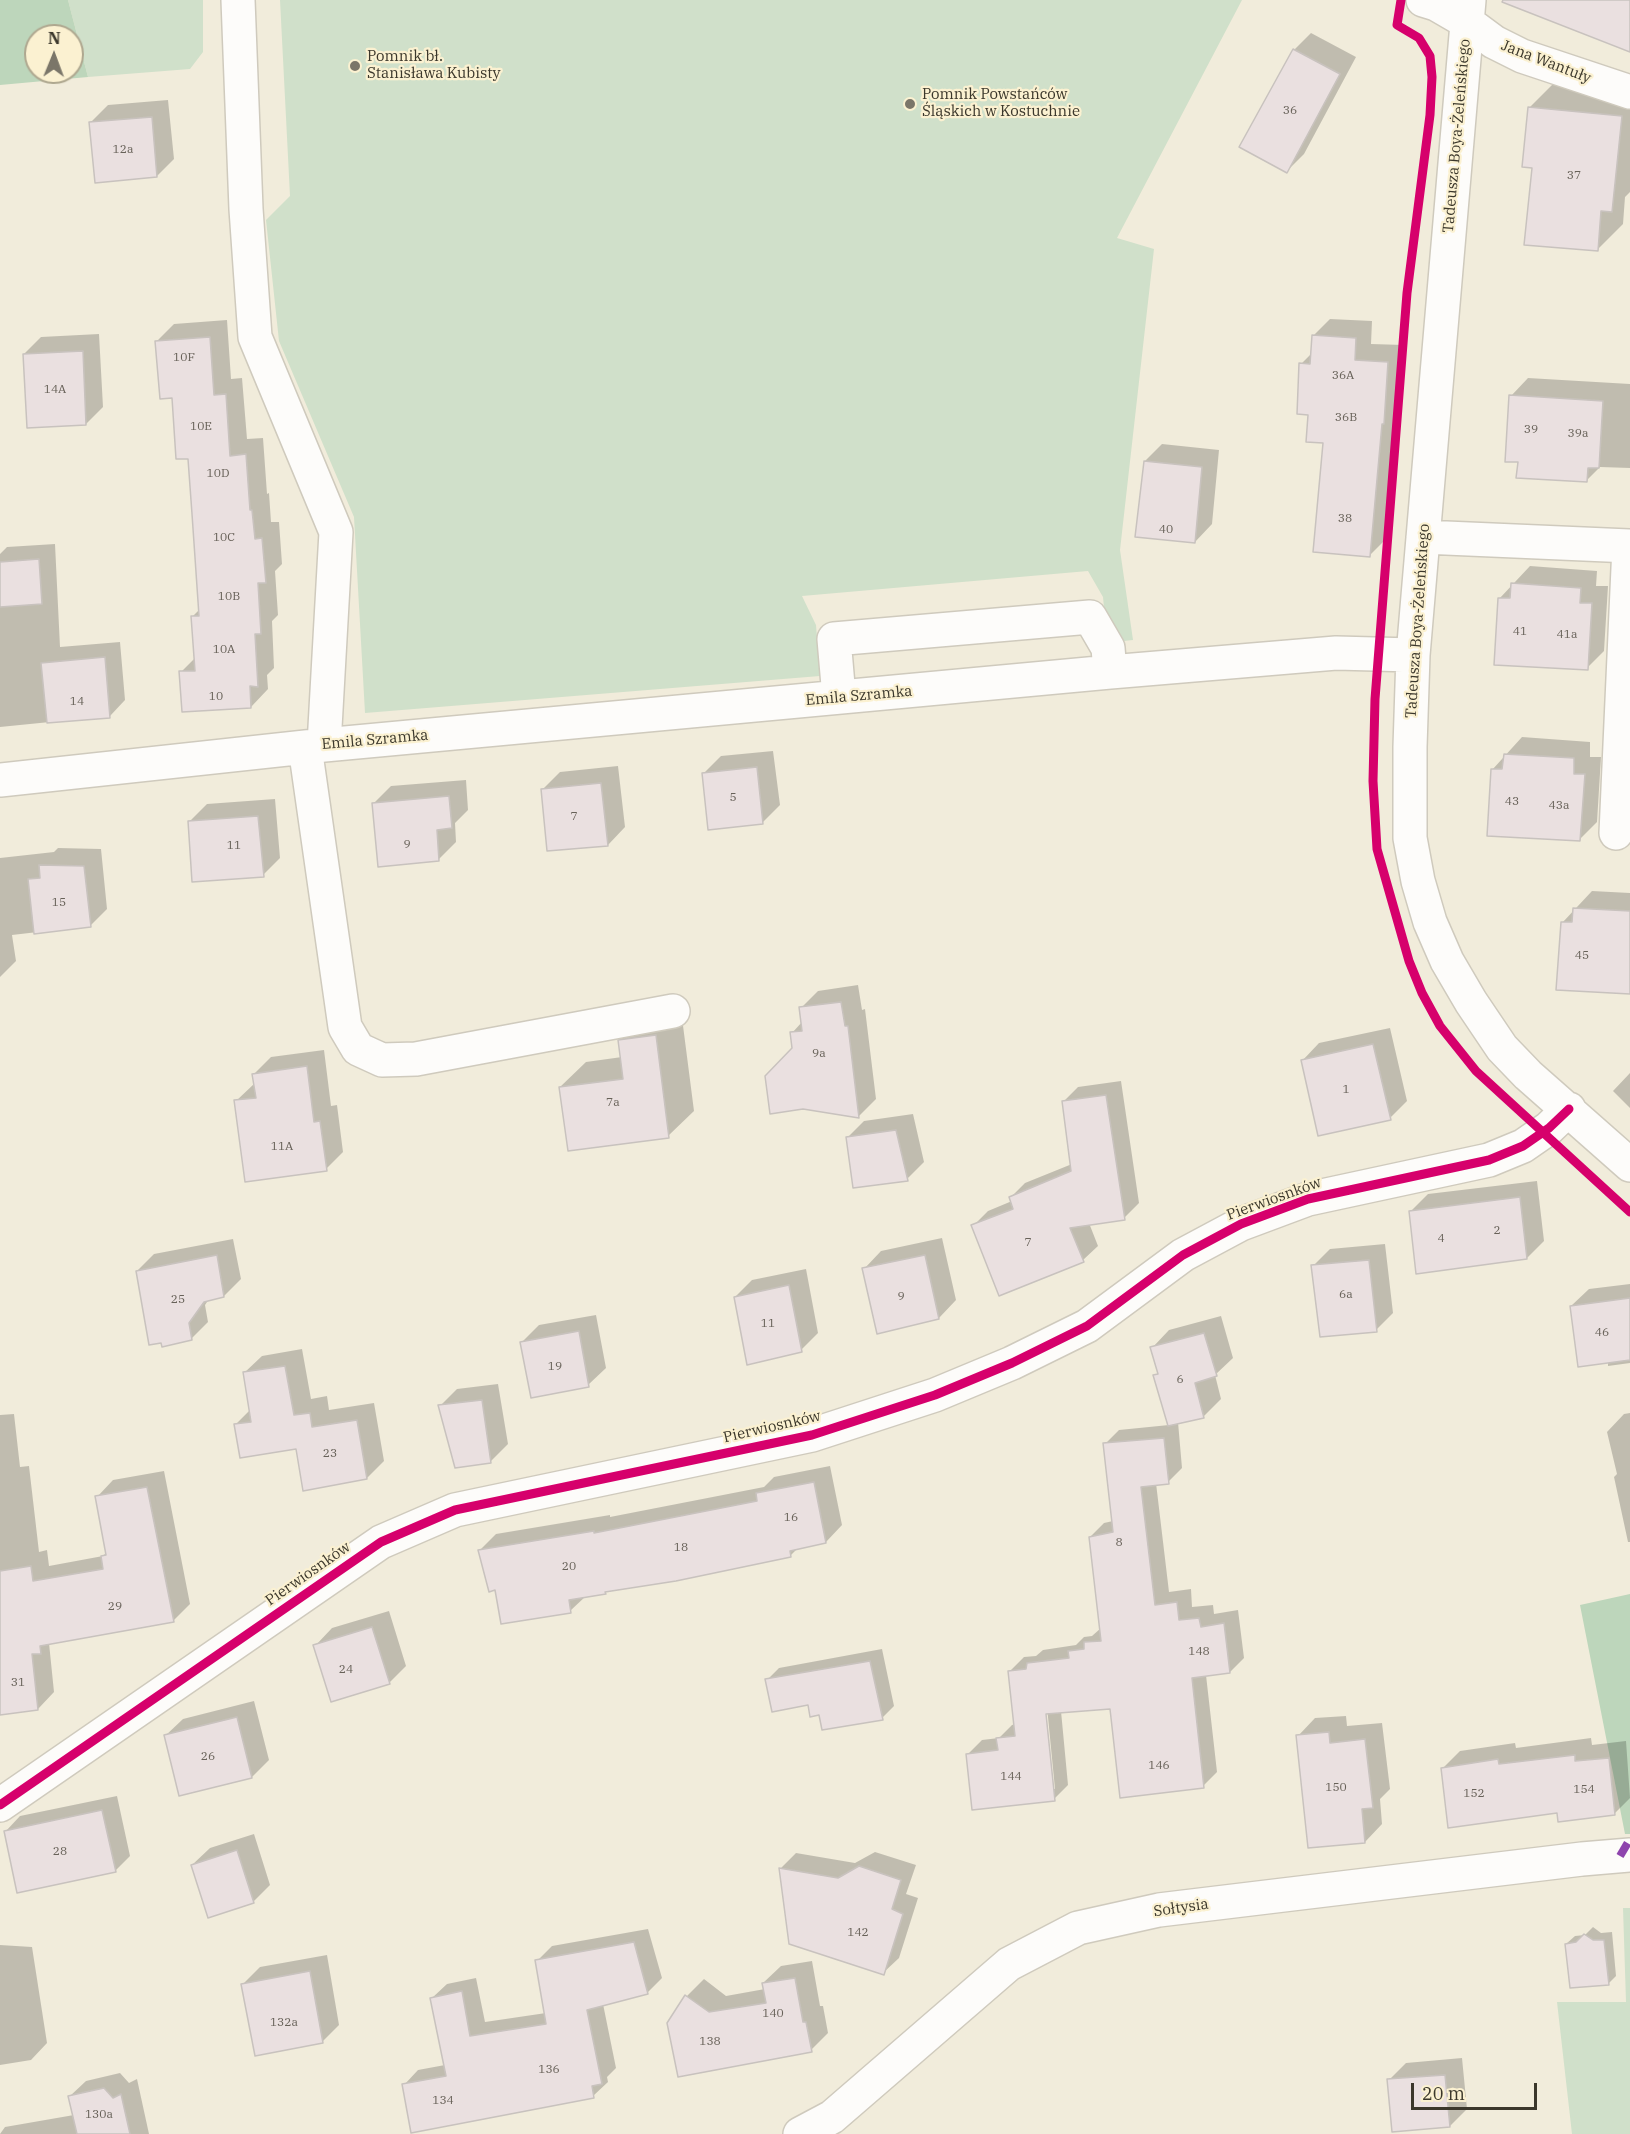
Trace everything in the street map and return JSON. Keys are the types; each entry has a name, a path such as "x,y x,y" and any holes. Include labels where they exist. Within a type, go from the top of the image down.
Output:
{"street":[{"path":"238,0 246,209 255,337 336,532 314,746"},
{"name":"Jana Wantuły","path":"1423,0 1468,11 1494,42 1522,56 1630,92"},
{"name":"Tadeusza Boya-Żeleńskiego","path":"1468,11 1413,655 1410,838 1418,881 1430,922 1471,1002 1502,1048 1528,1075 1630,1164"},
{"path":"1423,537 1630,546 1616,833"},
{"path":"838,698 834,639 1090,617 1108,648 1110,672"},
{"name":"Emila Szramka","path":"0,780 314,746 1110,672 1336,653 1413,655"},
{"name":"Emila Szramka","path":"314,746 345,1027 358,1049 382,1060 416,1059 673,1011"},
{"name":"Pierwiosnków","path":"0,1804 381,1542 455,1510 812,1435 935,1395 1012,1363 1087,1326 1183,1255 1241,1224 1308,1199 1489,1160 1523,1146 1549,1128 1569,1109"},
{"name":"Sołtysia","path":"801,2134 832,2117 1009,1964 1078,1928 1159,1910 1571,1860 1630,1855"}],"green space":[{"path":"0,0 68,0 74,24 24,24 24,83 0,85"},
{"path":"68,0 203,0 203,52 190,69 88,77 84,62 84,24 74,24"},
{"path":"280,0 1242,0 1117,238 1154,249 1120,550 1133,640 1114,642 1106,630 1103,597 1088,571 802,596 816,625 820,676 365,713 354,517 279,341 266,220 290,196"},
{"path":"84,62 88,77 84,77"},
{"path":"1630,1594 1630,1834 1625,1834 1580,1605"},
{"path":"1623,1908 1630,1908 1630,2134 1572,2134 1557,2002 1626,2002"}],"building":[{"path":"1503,0 1630,0 1630,52 1502,2"},
{"path":"1293,49 1340,74 1287,173 1239,147"},
{"path":"1528,107 1622,116 1612,212 1601,211 1598,251 1524,245 1532,168 1522,167"},
{"path":"152,117 157,177 95,183 89,122"},
{"path":"1312,335 1356,338 1355,360 1388,362 1370,557 1313,552 1323,443 1306,442 1308,415 1297,414 1299,363 1310,364"},
{"path":"210,337 214,395 226,394 230,456 246,454 250,510 252,510 255,539 262,538 266,583 258,583 261,634 255,634 258,687 250,686 251,708 182,712 179,671 195,671 191,616 199,616 188,459 176,459 172,398 160,399 155,341"},
{"path":"83,351 86,425 27,428 23,354"},
{"path":"1509,395 1603,401 1599,468 1588,468 1587,482 1516,478 1518,462 1505,462"},
{"path":"1144,461 1202,467 1195,543 1135,537"},
{"path":"39,559 42,604 0,607 0,562"},
{"path":"1511,583 1581,588 1580,603 1592,603 1588,670 1494,665 1498,598 1510,598"},
{"path":"105,657 110,718 47,723 41,663"},
{"path":"1504,754 1574,758 1574,774 1585,774 1580,841 1487,836 1491,769 1502,769"},
{"path":"757,767 763,824 708,830 702,773"},
{"path":"601,783 608,846 547,851 541,789"},
{"path":"449,796 452,828 437,830 439,861 378,867 372,803"},
{"path":"258,816 264,877 192,882 188,821"},
{"path":"39,865 84,866 91,927 34,934 28,879 40,878"},
{"path":"1573,908 1630,911 1630,994 1556,990 1561,922 1572,922"},
{"path":"841,1002 845,1026 848,1026 859,1118 803,1109 770,1114 765,1076 792,1048 790,1032 802,1031 799,1007"},
{"path":"656,1035 669,1138 568,1151 559,1087 623,1079 618,1040"},
{"path":"1373,1044 1391,1120 1318,1136 1301,1060"},
{"path":"307,1066 314,1122 320,1121 327,1171 245,1182 234,1100 256,1098 252,1074"},
{"path":"1106,1095 1125,1220 1070,1228 1084,1262 999,1296 971,1225 1013,1209 1009,1197 1071,1171 1062,1101"},
{"path":"896,1130 908,1181 853,1188 846,1137"},
{"path":"1520,1197 1527,1259 1416,1274 1409,1211"},
{"path":"217,1255 224,1297 204,1302 189,1323 192,1340 162,1347 161,1343 149,1345 136,1271"},
{"path":"925,1255 939,1319 877,1334 862,1268"},
{"path":"1369,1260 1377,1332 1320,1337 1311,1265"},
{"path":"789,1285 802,1352 747,1365 734,1297"},
{"path":"1630,1298 1630,1360 1578,1367 1570,1306"},
{"path":"579,1331 589,1387 531,1398 520,1342"},
{"path":"1204,1333 1217,1376 1195,1383 1204,1418 1168,1426 1153,1375 1158,1374 1150,1347"},
{"path":"285,1366 294,1415 310,1413 312,1427 357,1420 367,1479 303,1491 296,1449 240,1458 234,1424 251,1422 243,1372"},
{"path":"482,1400 491,1463 455,1468 438,1405"},
{"path":"1164,1438 1169,1484 1141,1487 1155,1605 1177,1602 1179,1620 1199,1618 1201,1627 1224,1623 1230,1673 1192,1678 1204,1788 1120,1798 1110,1709 1046,1714 1055,1801 972,1810 966,1754 998,1750 996,1738 1015,1736 1008,1671 1026,1669 1027,1663 1069,1658 1068,1651 1084,1649 1084,1642 1101,1641 1089,1537 1113,1532 1103,1443"},
{"path":"814,1482 826,1543 790,1551 791,1557 569,1600 571,1613 501,1624 495,1590 489,1592 478,1550 594,1531 594,1533 757,1501 756,1493"},
{"path":"147,1487 174,1622 40,1646 41,1654 32,1654 38,1710 0,1715 0,1571 31,1566 33,1581 103,1569 101,1556 106,1555 95,1496"},
{"path":"372,1627 390,1684 331,1702 313,1645"},
{"path":"870,1661 883,1720 822,1730 819,1715 810,1717 808,1705 772,1712 765,1679"},
{"path":"237,1717 252,1778 179,1796 164,1735"},
{"path":"1329,1732 1330,1743 1365,1739 1373,1808 1362,1809 1365,1843 1308,1848 1296,1735"},
{"path":"1575,1755 1575,1761 1609,1758 1615,1815 1558,1822 1557,1813 1448,1828 1441,1768 1498,1759 1499,1764"},
{"path":"102,1810 116,1872 17,1893 4,1831"},
{"path":"237,1850 254,1903 208,1918 191,1865"},
{"path":"859,1866 901,1880 892,1909 903,1914 884,1975 789,1944 779,1868 838,1878"},
{"path":"1584,1934 1593,1940 1604,1940 1609,1985 1570,1988 1565,1944 1576,1942"},
{"path":"634,1942 648,1994 587,2010 602,2084 592,2086 594,2098 411,2133 402,2084 446,2076 430,1998 462,1991 470,2036 546,2024 535,1960"},
{"path":"310,1971 323,2043 255,2056 241,1984"},
{"path":"795,1978 803,2022 806,2022 812,2052 678,2077 667,2023 685,1995 709,2012 766,2003 762,1983"},
{"path":"1445,2075 1450,2127 1392,2132 1387,2079"},
{"path":"104,2088 113,2098 121,2094 130,2134 77,2134 68,2096"}],"marked path":[{"path":"1620,1856 1630,1839"}],"cycle path":[{"path":"1401,0 1397,25 1419,38 1430,56 1432,77 1430,115 1407,293 1375,699 1373,781 1377,849 1409,961 1422,993 1440,1026 1476,1071 1630,1212"},
{"path":"0,1805 381,1542 455,1510 812,1435 935,1395 1012,1363 1087,1326 1183,1255 1241,1224 1308,1199 1489,1160 1523,1146 1549,1128 1569,1109"}],"place":[{"name":"Pomnik bł. Stanisława Kubisty","path":"355,66"},
{"name":"Pomnik Powstańców Śląskich w Kostuchnie","path":"910,104"}]}
